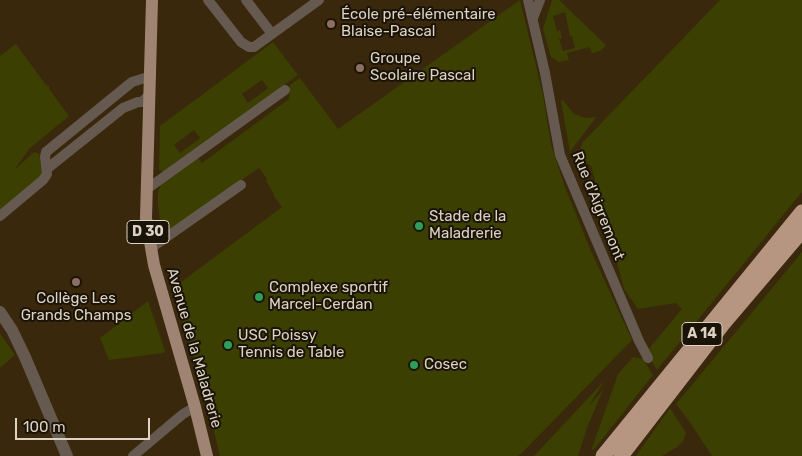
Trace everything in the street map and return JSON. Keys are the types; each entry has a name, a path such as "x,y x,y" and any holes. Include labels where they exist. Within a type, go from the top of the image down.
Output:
{"highway":[{"name":"A 14","path":"603,456 802,212"},
{"name":"A 14","path":"621,456 723,324 802,231"}],"main road":[{"name":"Avenue de la Maladrerie","path":"152,0 146,218 154,265 195,407 207,456"}],"street":[{"path":"208,0 241,42 249,47 254,47 319,0"},
{"path":"246,0 272,34"},
{"name":"Rue d'Aigremont","path":"528,0 560,155 638,341 648,358"},
{"path":"533,18 540,0"},
{"path":"0,216 43,180 48,168 45,157 46,152 132,82 151,76"},
{"path":"148,189 284,90"},
{"path":"48,168 123,108 142,102 150,94"},
{"path":"151,248 241,186"},
{"path":"0,312 12,330 25,357 68,456"},
{"path":"133,456 183,414 195,407"}],"shaded area":[{"name":"Stade de la Maladrerie","path":"520,0 543,95 551,145 565,187 591,251 632,340 518,456 220,456 173,288 282,207 273,195 266,181 267,179 259,168 162,235 158,191 162,184 198,158 202,163 289,99 290,85 300,78 338,129"},
{"path":"552,0 559,0 606,45 600,51 592,53 590,47 567,53 569,60 559,62 551,57 543,29","holes":["565,12 570,36 572,36 575,48 563,51 559,39 562,38 560,30 557,31 553,16"]},
{"path":"720,0 802,0 802,192 657,370 646,352 682,309 676,303 638,309 624,289 591,166 583,160 580,153 582,143"},
{"path":"273,42 298,75 165,173 159,170 160,126","holes":["262,80 268,88 248,103 242,94","194,130 200,138 180,153 174,145"]},
{"path":"16,44 46,85 49,86 49,89 69,116 29,149 15,169 35,152 39,154 43,175 0,211 0,56"},
{"path":"562,99 574,114 585,118 596,117 570,152 561,101"},
{"path":"802,252 802,456 712,456 676,404"},
{"path":"148,301 165,351 163,353 109,360 100,338"},
{"path":"0,333 15,355 0,368"},
{"path":"633,357 643,359 653,375 591,451 618,374"},
{"path":"605,380 588,407 603,390 587,428 578,456 534,456"},
{"path":"670,408 686,433 683,441 662,456 636,456"}],"place":[{"name":"École pré-élémentaire Blaise-Pascal","path":"331,24"},
{"name":"Groupe Scolaire Pascal","path":"360,68"},
{"name":"Stade de la Maladrerie","path":"419,226"},
{"name":"Collège Les Grands Champs","path":"76,282"},
{"name":"Complexe sportif Marcel-Cerdan","path":"259,297"},
{"name":"USC Poissy Tennis de Table","path":"228,345"},
{"name":"Cosec","path":"414,365"}]}
